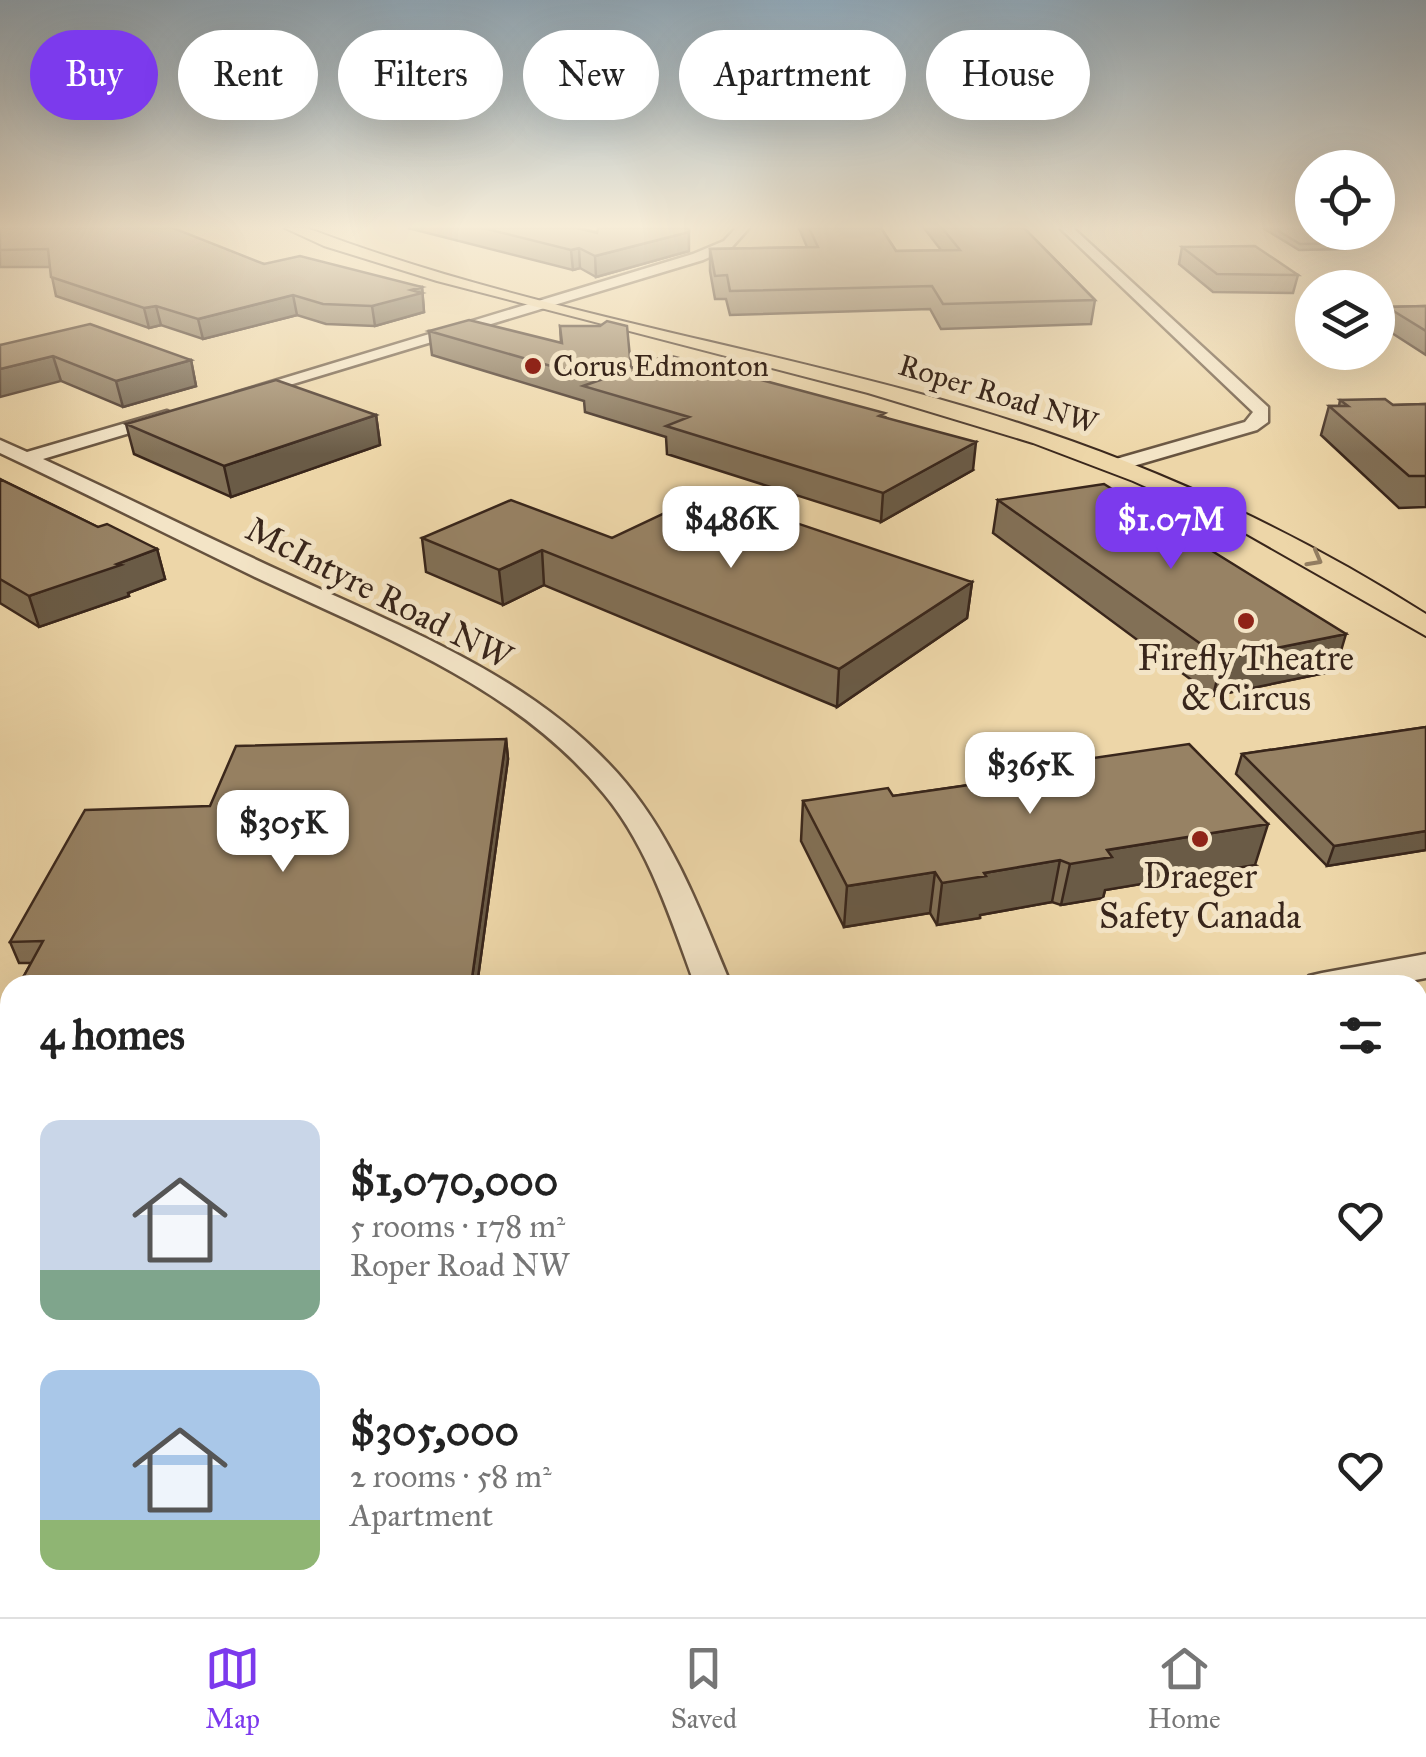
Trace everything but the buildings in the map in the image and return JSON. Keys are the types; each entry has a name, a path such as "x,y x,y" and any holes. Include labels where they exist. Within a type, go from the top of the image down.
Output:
{"main road":[{"name":"Roper Road NW","path":"560,303 1129,462 1293,524 1426,596"},
{"name":"Roper Road NW","path":"1129,462 1273,536 1426,627"}],"street":[{"path":"231,397 543,303"},
{"path":"1129,462 1251,426 1262,418 1262,411 1147,303"},
{"path":"26,458 193,408"},
{"name":"McIntyre Road NW","path":"0,446 433,651 548,722 614,787 646,833 667,872 709,975"},
{"path":"1377,975 1426,966"}],"place":[{"name":"Corus Edmonton","path":"533,366"},
{"name":"Firefly Theatre & Circus","path":"1246,621"},
{"name":"Draeger Safety Canada","path":"1200,839"}]}
